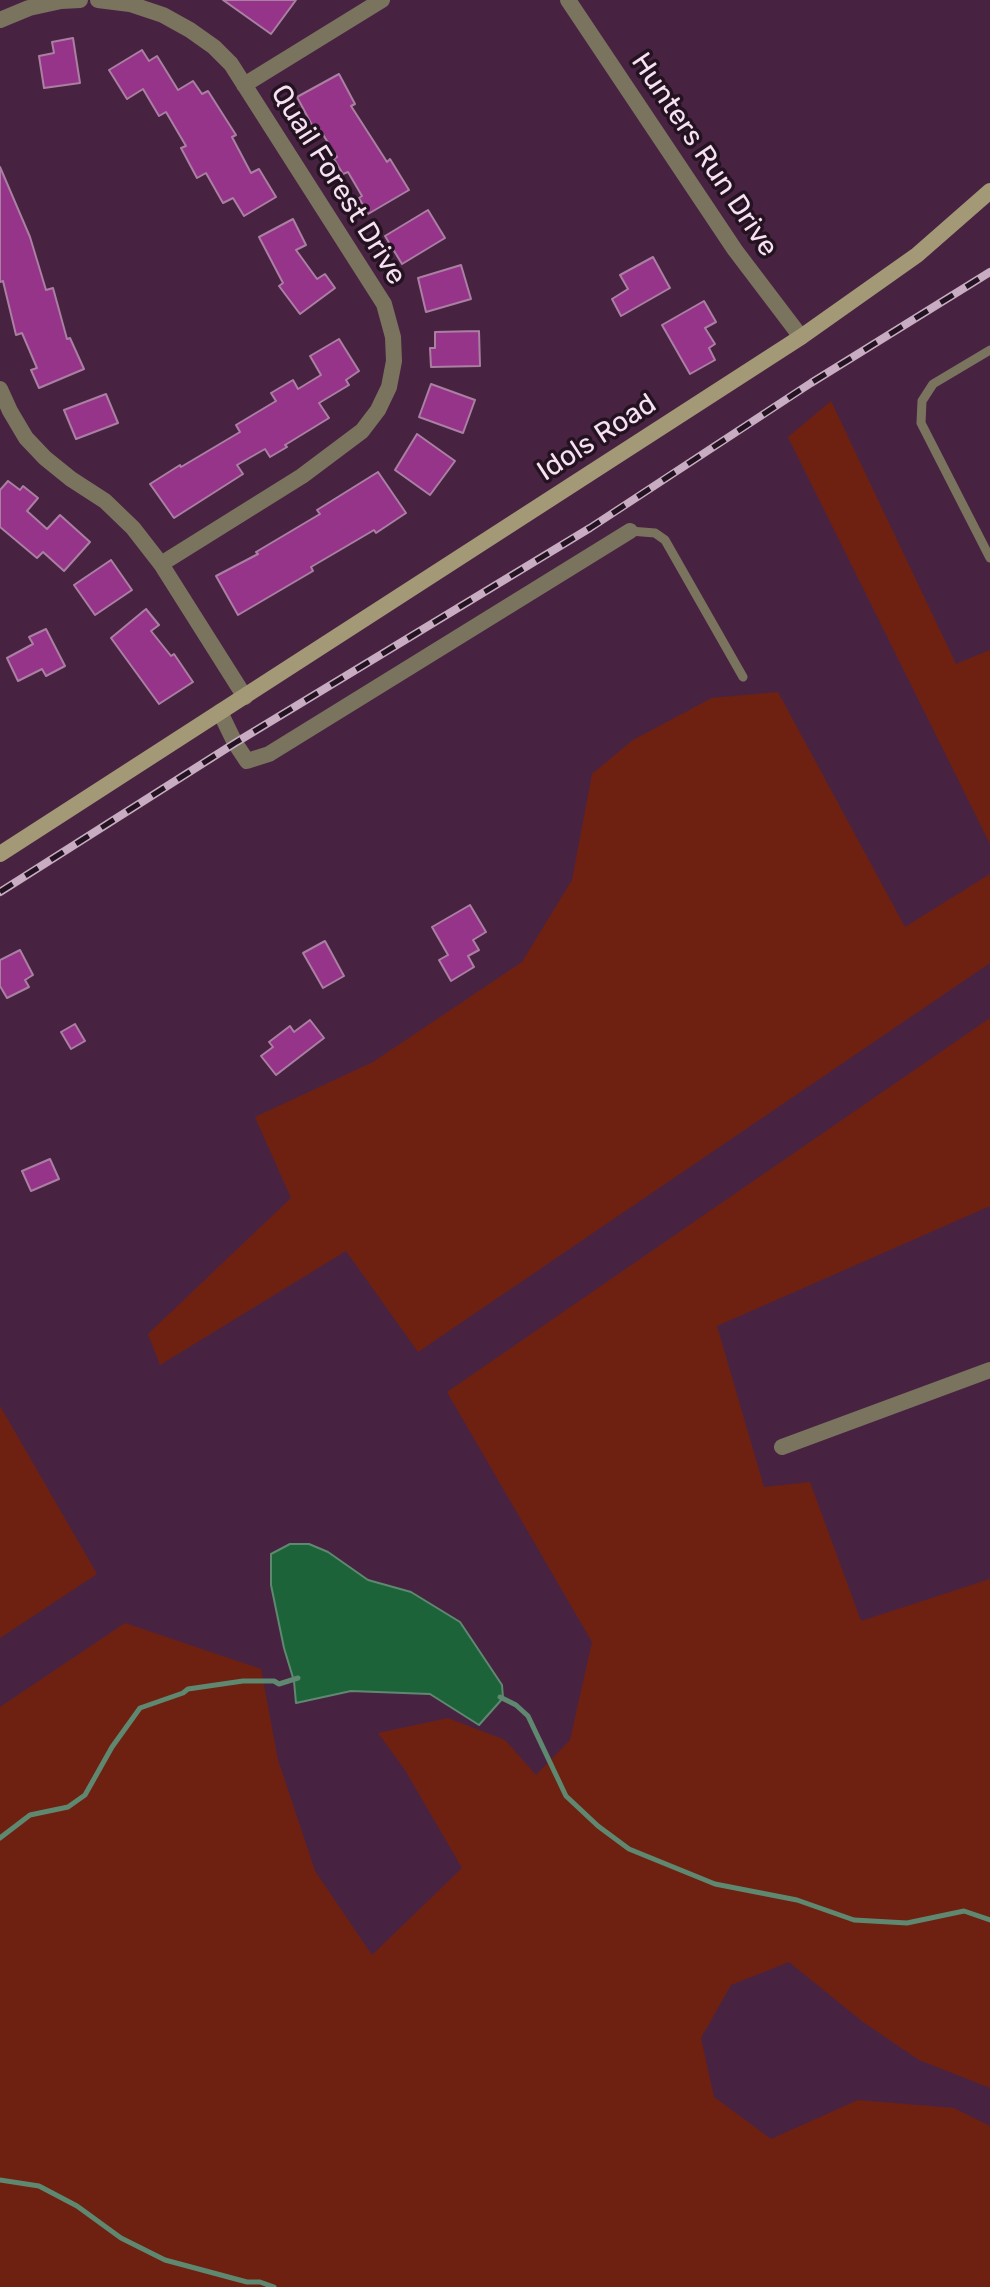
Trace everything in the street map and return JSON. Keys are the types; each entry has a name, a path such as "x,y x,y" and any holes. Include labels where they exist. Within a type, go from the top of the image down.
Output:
{"street":[{"path":"0,20 29,8 80,0"},
{"name":"Quail Forest Drive","path":"98,0 130,4 163,15 214,47 231,64 384,304 393,337 394,361 389,387 378,410 362,431 302,476 161,564"},
{"path":"244,85 382,0"},
{"name":"Hunters Run Drive","path":"568,0 735,250 801,337"},
{"name":"Idols Road","path":"0,854 801,337 917,255 990,191"},
{"path":"0,389 26,438 62,472 105,501 133,528 161,564 245,697"},
{"path":"220,712 247,761 269,754 630,531"},
{"path":"782,1447 990,1370"}],"lane":[{"path":"990,350 933,384 922,401 921,423 990,558"},
{"path":"630,531 655,533 665,540 743,677"}],"shaded area":[{"path":"831,401 956,664 990,650 990,844 788,437"},
{"path":"778,692 905,927 990,874 990,963 418,1352 346,1251 160,1365 148,1334 291,1198 255,1117 373,1062 522,962 572,880 592,774 633,740 712,698"},
{"path":"990,1018 990,1206 717,1326 764,1487 810,1482 861,1621 990,1579 990,2088 919,2060 863,2022 789,1962 731,1985 701,2038 714,2097 771,2139 858,2100 954,2108 990,2126 990,2287 0,2287 0,1707 125,1623 261,1669 278,1760 315,1871 372,1955 462,1868 405,1770 378,1733 448,1718 505,1740 536,1775 570,1740 592,1642 447,1392"},
{"path":"0,1406 97,1574 0,1638"},
{"path":"290,1544 309,1544 328,1552 368,1580 411,1592 460,1622 502,1685 503,1698 479,1725 430,1694 351,1691 296,1703 294,1681 271,1585 271,1554"}],"building":[{"path":"223,0 296,0 271,34"},
{"path":"73,38 80,83 44,88 39,56 54,53 52,42"},
{"path":"142,50 149,61 157,56 178,90 193,81 202,94 208,91 236,135 232,137 251,173 259,169 276,197 244,216 233,198 223,203 206,173 197,178 181,148 186,146 166,112 159,116 143,89 127,99 109,70"},
{"path":"339,74 355,104 351,106 409,190 368,214 348,172 343,174 334,159 337,157 317,125 313,127 297,97"},
{"path":"0,167 30,237 46,290 53,288 67,339 70,338 84,369 39,388 31,370 37,368 22,333 16,335 3,281 0,282"},
{"path":"428,210 445,238 402,264 385,236"},
{"path":"293,219 306,245 296,250 317,279 325,274 335,288 300,314 279,286 283,283 259,237"},
{"path":"653,257 670,288 621,316 612,299 628,289 620,275"},
{"path":"461,265 471,299 426,312 418,278"},
{"path":"704,301 716,322 705,328 715,344 709,348 715,360 690,374 662,325"},
{"path":"479,331 480,366 431,367 430,348 435,348 435,332"},
{"path":"339,339 359,371 346,380 349,385 319,403 329,418 270,457 265,449 237,465 243,474 174,518 150,484 240,432 236,425 276,401 271,393 293,380 298,389 321,375 310,356"},
{"path":"431,384 475,400 463,433 419,417"},
{"path":"106,394 118,423 76,439 64,410"},
{"path":"417,434 455,461 430,495 395,470"},
{"path":"378,472 406,513 376,533 374,530 311,567 313,571 238,615 216,576 258,554 256,552 320,514 317,510"},
{"path":"8,481 20,490 23,486 38,498 27,511 47,529 60,515 90,542 64,571 43,552 37,558 0,527 0,490"},
{"path":"111,560 132,590 95,615 74,585"},
{"path":"146,609 159,625 151,631 171,656 174,654 193,682 159,704 111,638"},
{"path":"46,629 65,666 46,676 42,669 18,681 7,658 33,644 29,637"},
{"path":"470,905 486,932 473,940 479,950 468,956 474,967 451,981 439,960 448,955 432,927"},
{"path":"325,941 344,976 323,988 303,953"},
{"path":"20,950 33,975 25,980 29,987 7,998 0,986 0,960"},
{"path":"310,1020 324,1038 276,1075 261,1056 273,1047 269,1042 290,1026 294,1032"},
{"path":"75,1024 85,1041 71,1049 61,1032"},
{"path":"50,1159 59,1179 31,1191 22,1171"}],"waterway":[{"path":"0,1838 30,1815 68,1807 85,1795 112,1747 140,1708 188,1689 243,1681 274,1681 279,1684 298,1678"},
{"path":"500,1697 528,1716 566,1796 629,1849 715,1884 797,1900 854,1920 907,1923 964,1911 990,1920"},
{"path":"0,2180 39,2186 77,2206 121,2238 165,2260 274,2287"}],"railway":[{"path":"0,892 235,743 590,528 811,383 990,272"}]}
